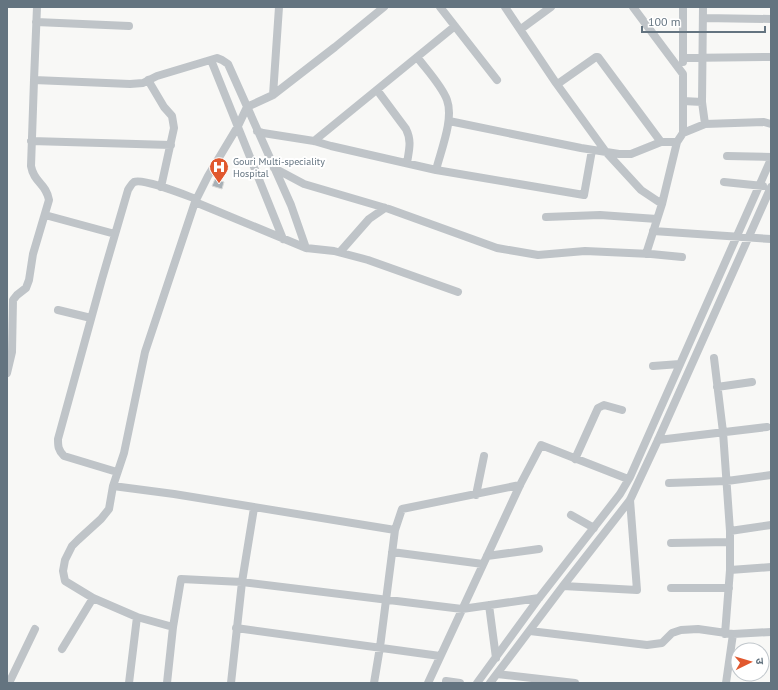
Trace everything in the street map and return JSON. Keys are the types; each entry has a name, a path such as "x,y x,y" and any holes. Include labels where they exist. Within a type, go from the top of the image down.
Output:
{"street":[{"path":"7,373 12,352 13,300 26,288 30,280 33,254 49,200 48,192 35,179 31,166 37,7"},
{"path":"173,627 137,617 93,598 65,581 63,571 65,560 78,540 101,520 109,509 113,486 124,453 145,352 196,200 238,126 247,107 273,95 384,7"},
{"path":"440,7 497,80"},
{"path":"505,7 556,83 606,152 641,190 662,204"},
{"path":"520,29 551,7"},
{"path":"633,7 683,74"},
{"path":"646,254 662,204 677,142 683,133 683,7"},
{"path":"703,7 702,102 705,124"},
{"path":"273,95 281,8"},
{"path":"703,18 771,19"},
{"path":"36,22 129,26"},
{"path":"314,141 455,26"},
{"path":"417,57 444,93 448,101 449,120 436,170"},
{"path":"556,83 559,83 598,57 661,142"},
{"path":"683,58 771,57"},
{"path":"34,80 130,84 143,82 157,76 217,58 222,60 228,64 299,225 306,248"},
{"path":"211,60 283,239"},
{"path":"148,80 164,107 172,116 174,128 161,187"},
{"path":"376,90 406,129 409,136 411,144 407,163"},
{"path":"683,101 702,102"},
{"path":"449,120 592,150 619,154 631,154 661,142 677,142"},
{"path":"683,133 705,124 764,122 771,124"},
{"path":"257,131 314,141 436,170 584,195 592,150"},
{"path":"31,141 171,145"},
{"path":"477,683 539,598 620,494 628,480 710,295 738,236 771,158 727,156"},
{"path":"274,168 304,184 385,208 474,238 497,248 538,255 585,251 682,257"},
{"path":"117,472 64,456 59,452 58,438 128,190 135,182 140,181 161,187 196,200 306,248 340,252 368,260 458,292"},
{"path":"490,683 630,500 771,187 724,182"},
{"path":"340,252 369,219 385,208"},
{"path":"45,215 115,234"},
{"path":"546,217 600,215 656,219"},
{"path":"653,231 771,239"},
{"path":"58,310 91,318"},
{"path":"714,358 723,432 730,531 729,634 726,683"},
{"path":"653,366 680,364"},
{"path":"717,387 752,382"},
{"path":"575,459 598,408 604,405 622,410"},
{"path":"658,440 767,427"},
{"path":"428,683 520,485 540,446 628,480"},
{"path":"476,495 484,456"},
{"path":"669,483 727,481 771,475"},
{"path":"374,683 395,530 402,509 520,485"},
{"path":"113,486 174,494 395,530"},
{"path":"563,586 637,590 630,500"},
{"path":"231,683 242,582 254,508"},
{"path":"571,515 594,528"},
{"path":"730,531 771,525"},
{"path":"672,544 730,542"},
{"path":"487,556 539,550"},
{"path":"392,552 483,564"},
{"path":"730,570 771,567"},
{"path":"167,683 173,627 181,579 242,582 462,609 539,598"},
{"path":"671,588 729,588"},
{"path":"62,649 93,598"},
{"path":"489,605 496,658"},
{"path":"129,683 137,617"},
{"path":"236,628 440,656"},
{"path":"9,683 35,629"},
{"path":"530,631 647,645 662,643 672,633 681,630 698,629 729,634 771,632"},
{"path":"497,674 575,683"},
{"path":"446,680 460,683"}],"building":[{"path":"215,179 224,182 222,189 212,186"}],"place":[{"name":"Gouri Multi-speciality Hospital","path":"219,184"}]}
